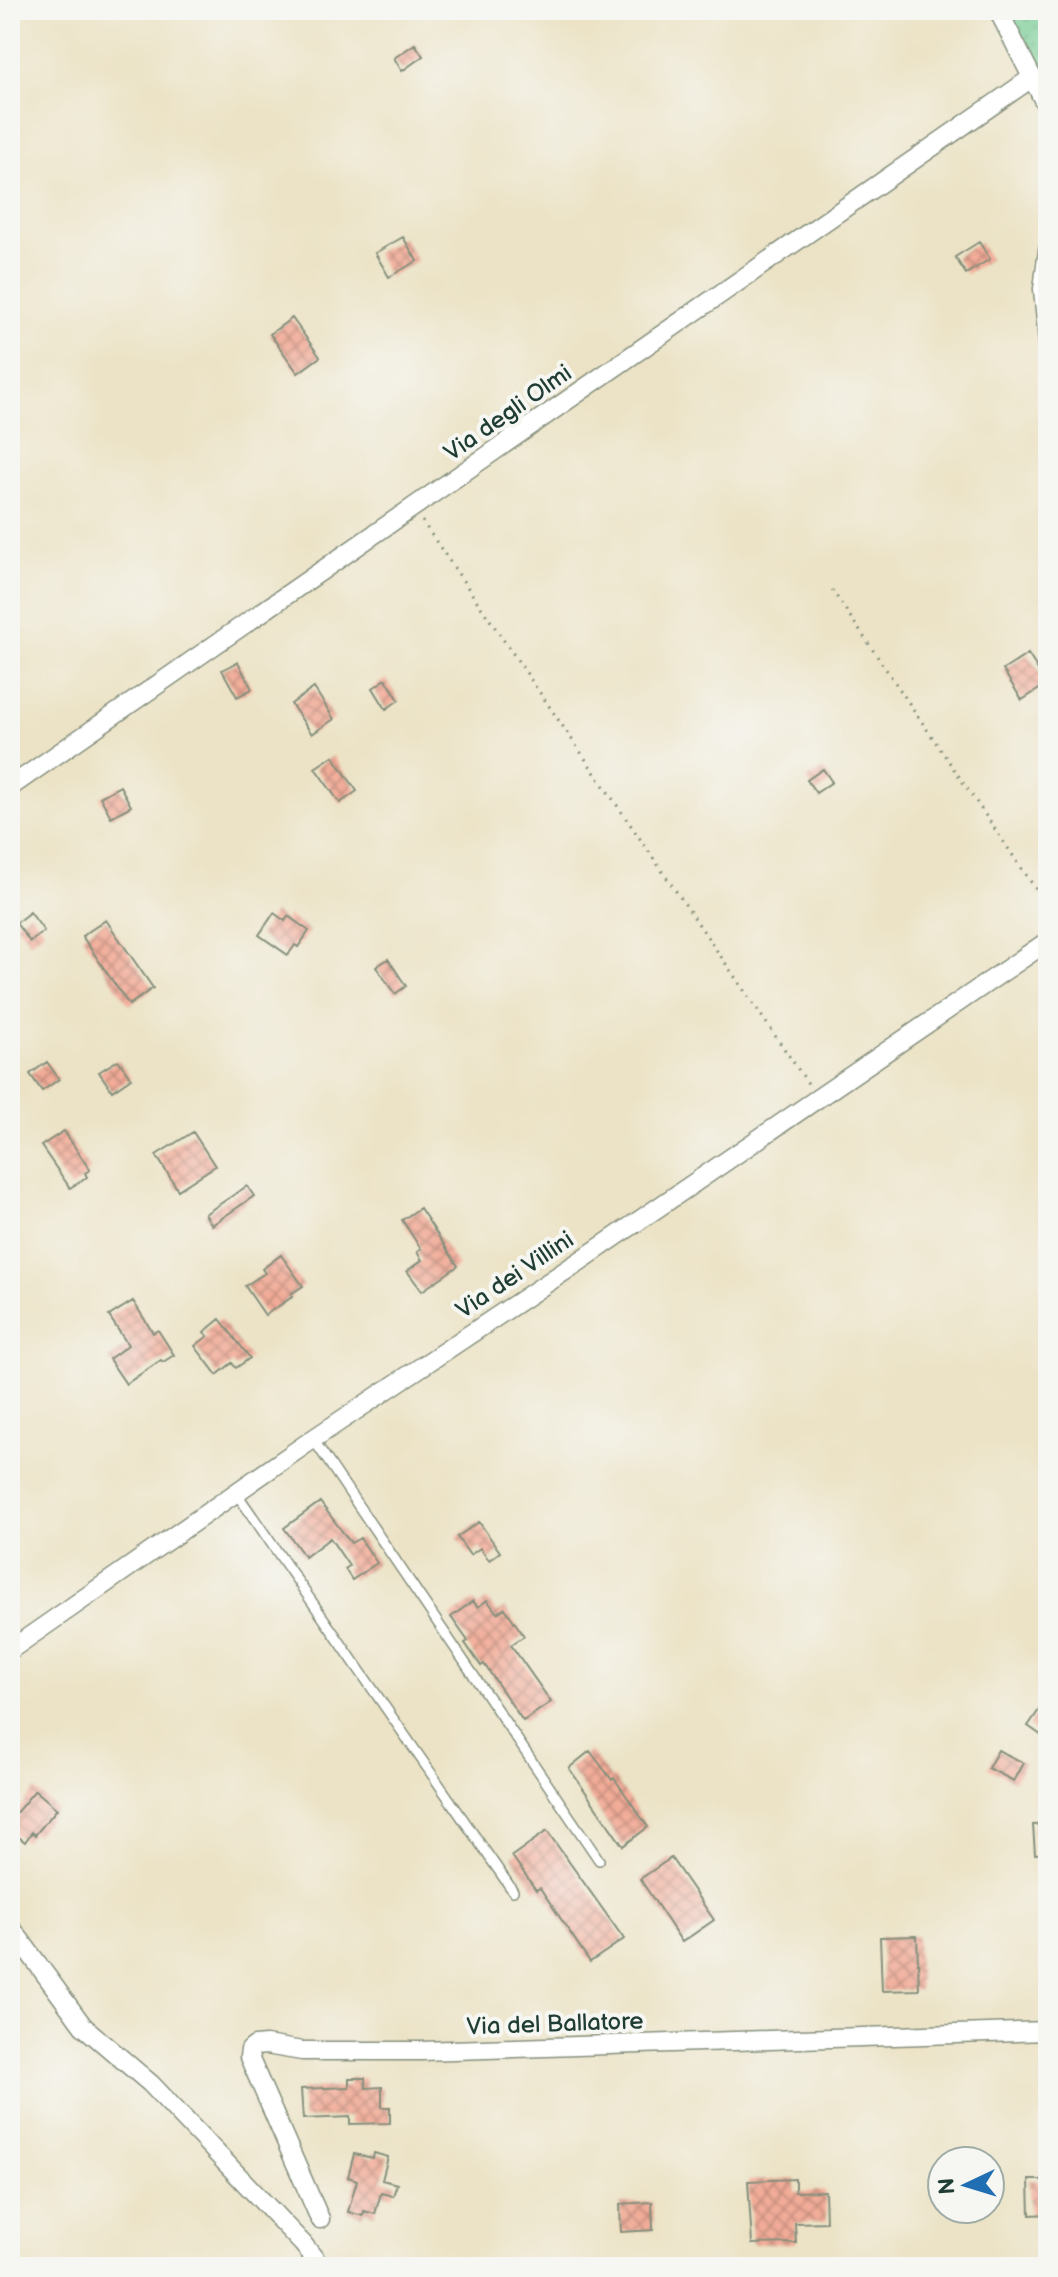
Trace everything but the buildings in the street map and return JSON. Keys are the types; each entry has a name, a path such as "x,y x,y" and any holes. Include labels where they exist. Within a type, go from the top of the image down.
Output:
{"street":[{"path":"998,10 1048,109"},
{"name":"Via degli Olmi","path":"10,787 1033,77"},
{"path":"1048,250 1043,297 1048,342"},
{"name":"Via dei Villini","path":"10,1650 313,1439 1048,941"},
{"path":"10,1926 83,2026 167,2100 321,2267"},
{"name":"Via del Ballatore","path":"320,2219 249,2057 252,2047 266,2045 316,2052 421,2051 1048,2031"}],"lane":[{"path":"313,1439 599,1860"},
{"path":"237,1494 513,1891"}],"path":[{"path":"413,508 819,1098"},
{"path":"832,590 1048,907"}],"green space":[{"path":"1007,10 1048,10 1048,88"}]}
